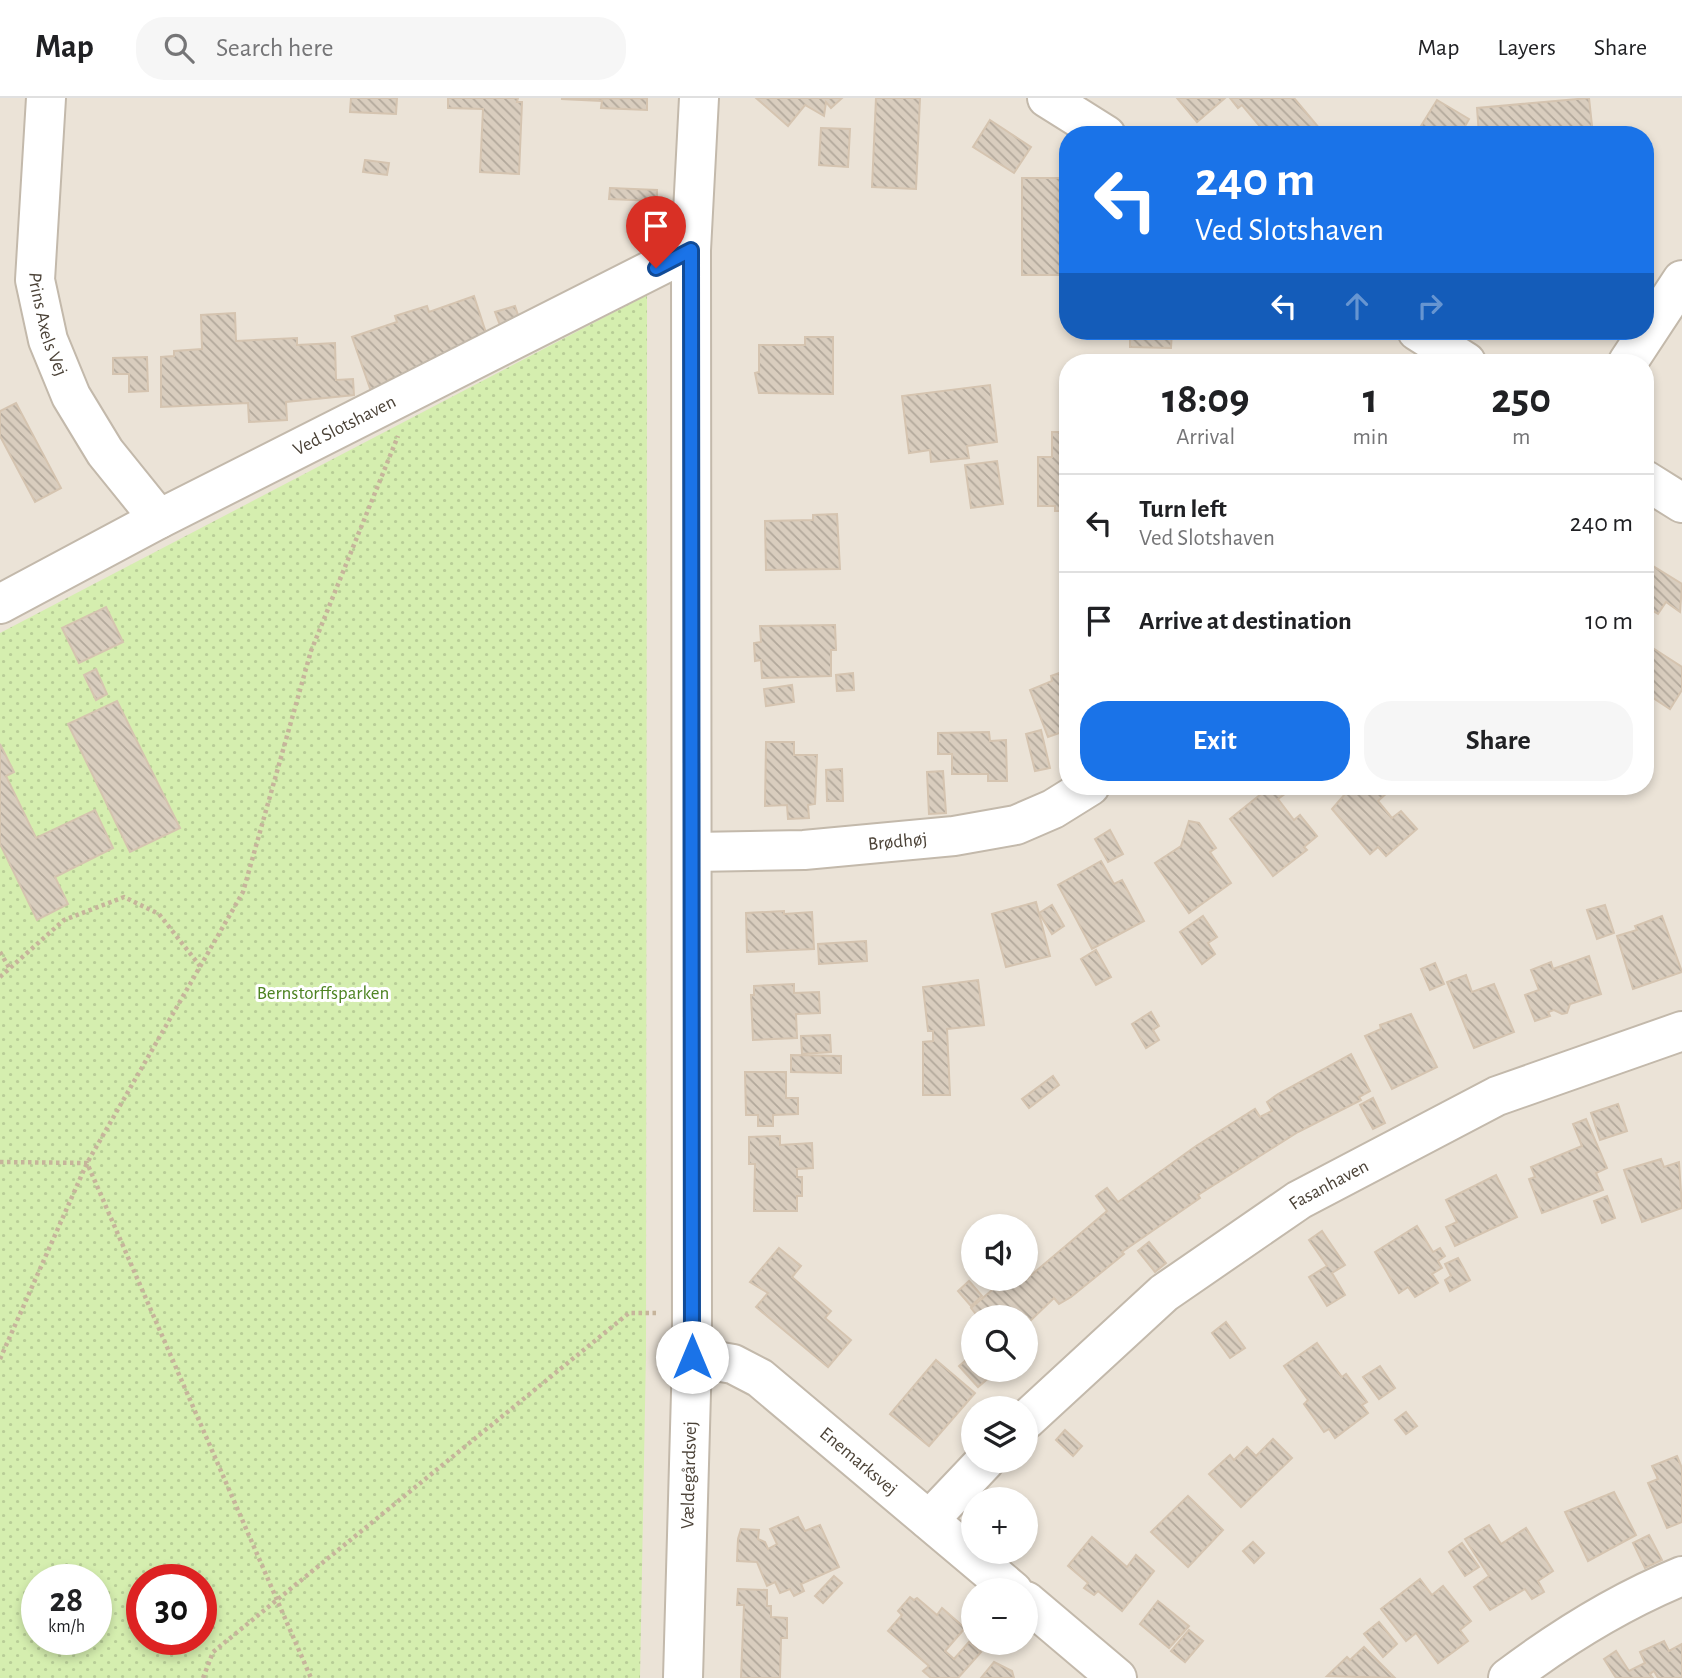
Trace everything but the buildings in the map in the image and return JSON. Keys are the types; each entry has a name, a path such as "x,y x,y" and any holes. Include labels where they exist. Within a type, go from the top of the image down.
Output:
{"street":[{"name":"Prins Axels Vej","path":"46,98 35,280 48,340 71,396 105,452 159,519"},
{"name":"Vældegårdsvej","path":"683,1678 692,1357 691,250 699,98"},
{"path":"1047,98 1092,126"},
{"name":"Ved Slotshaven","path":"0,604 159,519 691,250"},
{"path":"1654,323 1682,280"},
{"path":"1431,340 1453,354"},
{"path":"1654,486 1682,503"},
{"name":"Brødhøj","path":"693,852 804,850 954,836 1016,825 1053,809 1076,795"},
{"name":"Fasanhaven","path":"1038,1408 1164,1293 1299,1200 1497,1096 1682,1031"},
{"name":"Enemarksvej","path":"692,1357 733,1364 760,1378 998,1578"},
{"path":"929,1520 974,1473"},
{"path":"1508,1678 1544,1650 1654,1588 1682,1576"},
{"path":"1038,1611 1116,1678"}],"path":[{"path":"0,1359 87,1163 243,891 311,651 399,440 396,400"},
{"path":"0,978 64,920 124,897 159,914 200,966"},
{"path":"0,952 9,969"},
{"path":"0,1162 87,1163"},
{"path":"87,1163 311,1678"},
{"path":"203,1678 213,1652 278,1602 629,1313 692,1312"}],"shaded area":[{"path":"0,98 1682,98 1682,1678 0,1678"}],"green space":[{"name":"Bernstorffsparken","path":"647,295 646,1353 640,1678 0,1678 0,633"}],"route":[{"path":"656,268 691,250 692,1357"}]}
